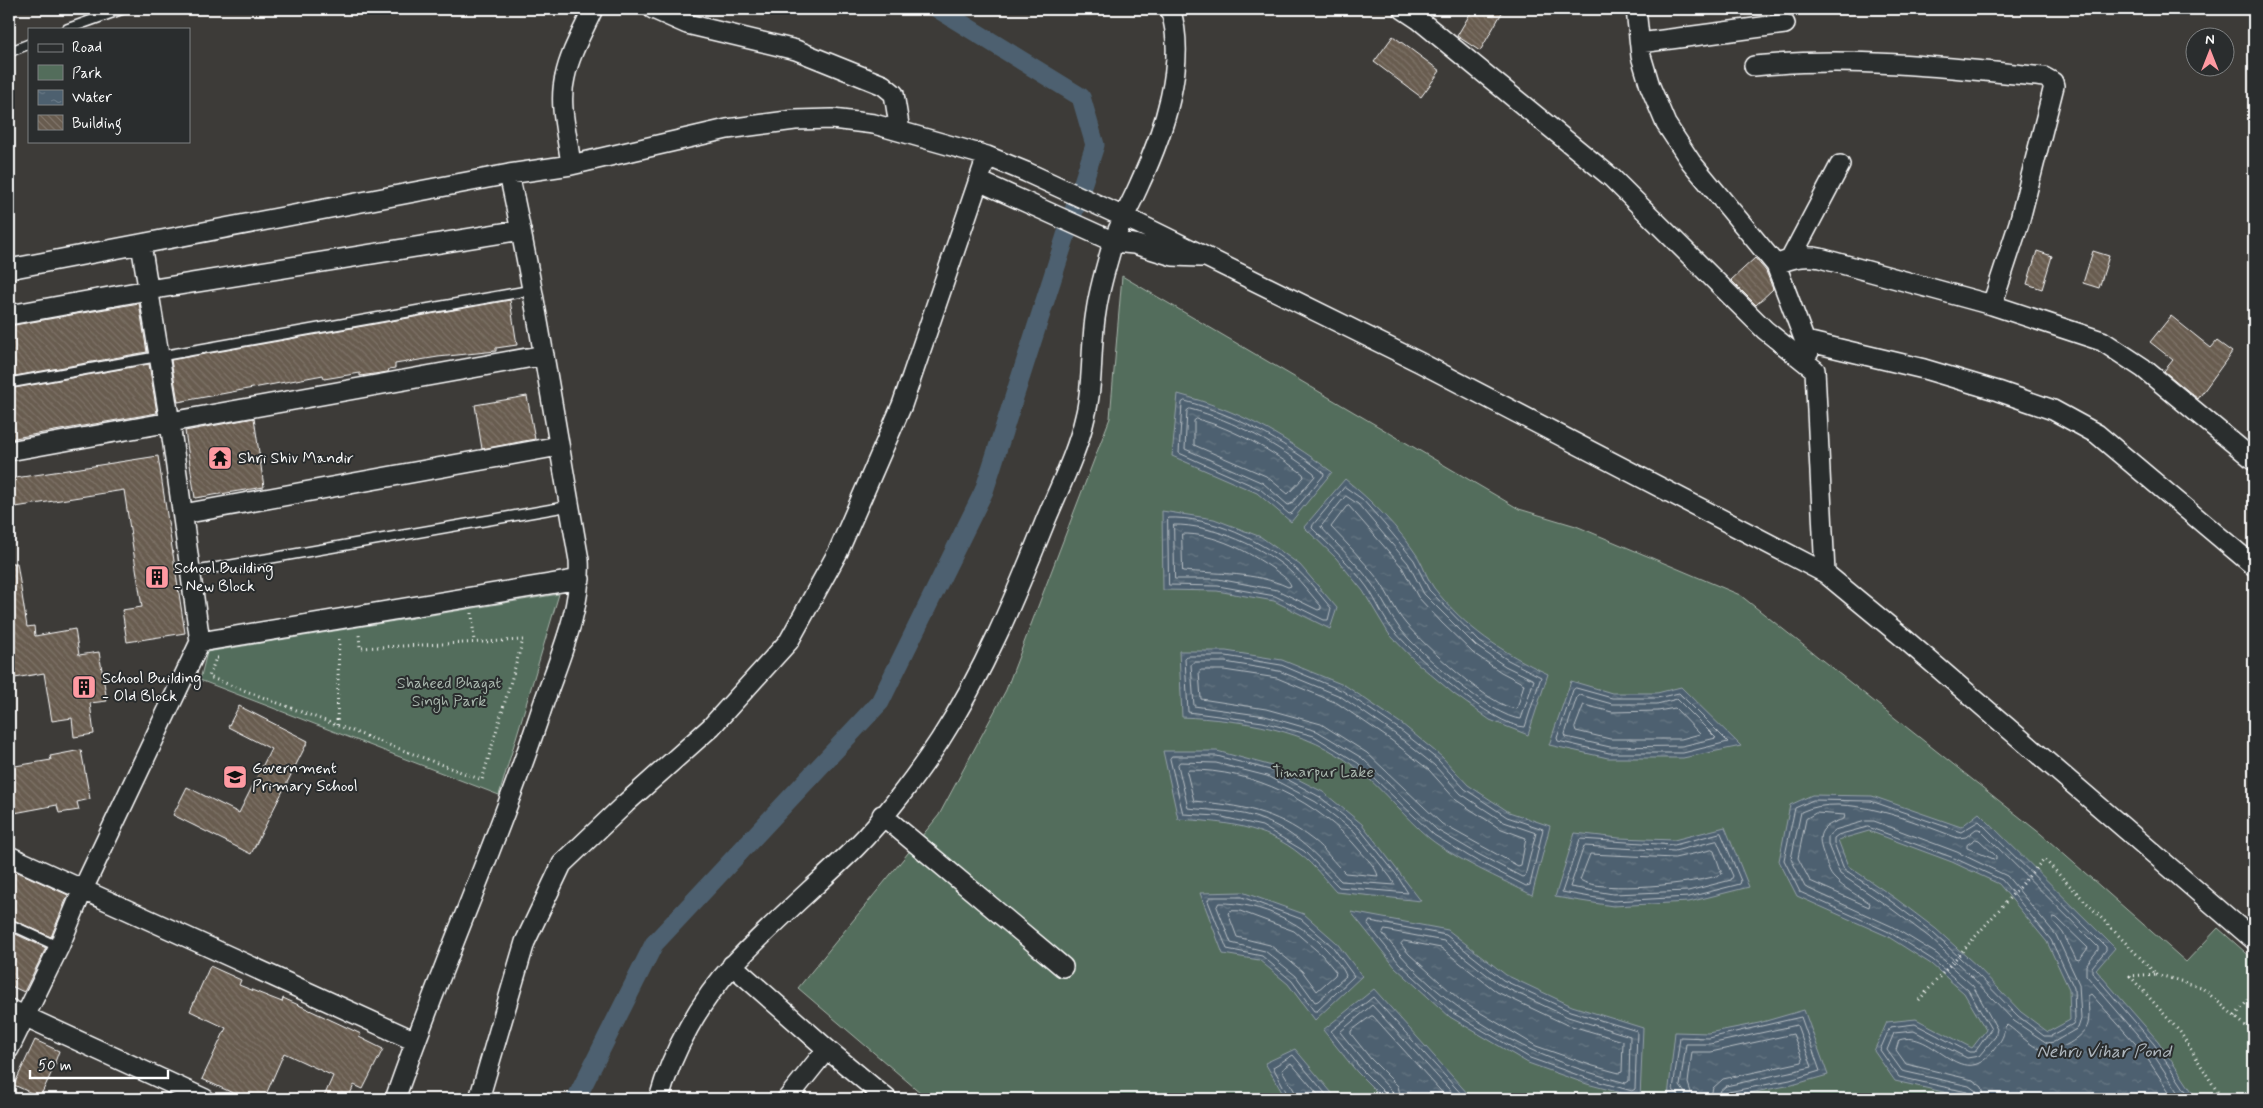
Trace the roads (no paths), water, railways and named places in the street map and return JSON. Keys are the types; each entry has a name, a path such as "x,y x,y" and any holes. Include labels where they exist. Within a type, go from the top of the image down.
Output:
{"street":[{"path":"572,165 562,98 564,78 570,59 593,9"},
{"path":"653,9 687,24 796,50 883,85 894,94 900,131"},
{"path":"658,1099 680,1044 704,1002 732,965 858,845 938,742 978,675 1030,560 1076,446 1086,416 1095,313 1107,238 1124,217 1151,159 1163,124 1172,88 1176,52 1174,21 1170,9"},
{"path":"1403,9 1418,19 1612,178 1765,330 1815,370"},
{"path":"1636,9 1640,43 1650,86 1666,124 1691,162 1783,262 1815,370 1825,573"},
{"path":"1640,43 1785,24"},
{"path":"1754,66 1849,62 1938,66 2044,77 2053,82 2054,86 2019,223 1992,305"},
{"path":"9,269 509,174 572,165 727,129 795,120 832,119 874,124 987,156 1124,217 1420,362 1825,573 1908,641 2254,940"},
{"path":"479,1099 525,942 562,864 626,803 712,727 789,641 838,552 902,405 987,156"},
{"path":"1783,262 1840,165"},
{"path":"395,1099 415,1041 521,773 576,608 580,579 579,560 544,355 509,174"},
{"path":"979,181 1107,238 1173,256 1207,257"},
{"path":"9,315 148,290 521,230"},
{"path":"9,1049 16,1013 59,947 83,889 200,642 170,423 141,244"},
{"path":"1783,262 1807,256 1820,258 1992,305 2084,334 2120,352 2254,460"},
{"path":"1806,341 1924,369 2053,410 2096,434 2254,566"},
{"path":"9,451 544,355"},
{"path":"183,514 559,446"},
{"path":"200,642 358,625 471,598 580,579"},
{"path":"882,815 1062,966"},
{"path":"9,856 415,1041"},
{"path":"732,965 827,1050 887,1099"},
{"path":"16,1013 206,1099"},
{"path":"787,1099 827,1050"}],"lane":[{"path":"70,28 123,9"},
{"path":"9,52 28,44"},
{"path":"9,383 532,290"},
{"path":"191,572 570,506"},
{"path":"9,924 59,947"}],"water":[{"path":"1178,394 1221,408 1259,425 1295,446 1332,472 1291,522 1257,493 1172,456"},
{"path":"1345,479 1394,525 1418,557 1434,588 1459,616 1500,648 1548,674 1528,735 1490,720 1454,694 1416,662 1389,634 1363,591 1336,558 1304,527"},
{"path":"1162,511 1214,519 1261,537 1300,565 1337,608 1330,629 1274,601 1217,591 1163,590"},
{"path":"1179,651 1226,651 1282,660 1346,686 1402,724 1442,757 1468,785 1509,812 1550,826 1532,895 1440,846 1419,829 1355,767 1336,754 1295,735 1273,729 1228,721 1182,717"},
{"path":"1571,681 1612,693 1657,693 1681,687 1741,746 1683,758 1608,758 1549,745"},
{"path":"1163,751 1217,751 1272,766 1323,792 1362,824 1421,901 1336,892 1306,859 1273,837 1243,827 1178,819"},
{"name":"Nehru Vihar Pond","path":"1812,795 1872,796 1961,827 1979,813 2115,948 2096,970 2158,1041 2197,1099 1974,1099 1895,1081 1874,1051 1887,1022 1916,1019 1972,1048 1986,1030 1964,993 1931,964 1887,936 1797,896 1779,861 1790,805","holes":["1869,831 1952,862 1999,884 2047,942 2069,989 2070,1020 2048,1032 2021,1012 1977,966 1936,929 1848,866 1838,840"]},
{"path":"1725,827 1749,887 1689,902 1613,906 1555,897 1575,833 1619,838 1674,840"},
{"path":"1242,892 1304,914 1336,942 1362,976 1315,1020 1288,984 1259,960 1223,954 1200,893"},
{"path":"1351,912 1448,930 1506,975 1572,1006 1643,1028 1640,1098 1587,1084 1528,1063 1450,1017 1395,967"},
{"path":"1374,989 1469,1095 1475,1099 1384,1099 1357,1072 1323,1030"},
{"path":"1804,1010 1828,1075 1792,1085 1728,1097 1668,1097 1675,1032 1708,1033 1759,1023"},
{"path":"1295,1049 1337,1099 1286,1099 1265,1063"}],"waterway":[{"path":"576,1099 654,944 880,702 984,491 1095,145 1081,97 938,9"}],"place":[{"name":"Shri Shiv Mandir","path":"220,458"},
{"name":"School Building - New Block","path":"157,577"},
{"name":"School Building - Old Block","path":"84,687"},
{"name":"Government Primary School","path":"235,777"}],"park label":[{"name":"Shaheed Bhagat Singh Park","path":"449,692"},
{"name":"Timarpur Lake","path":"1323,772"}]}
